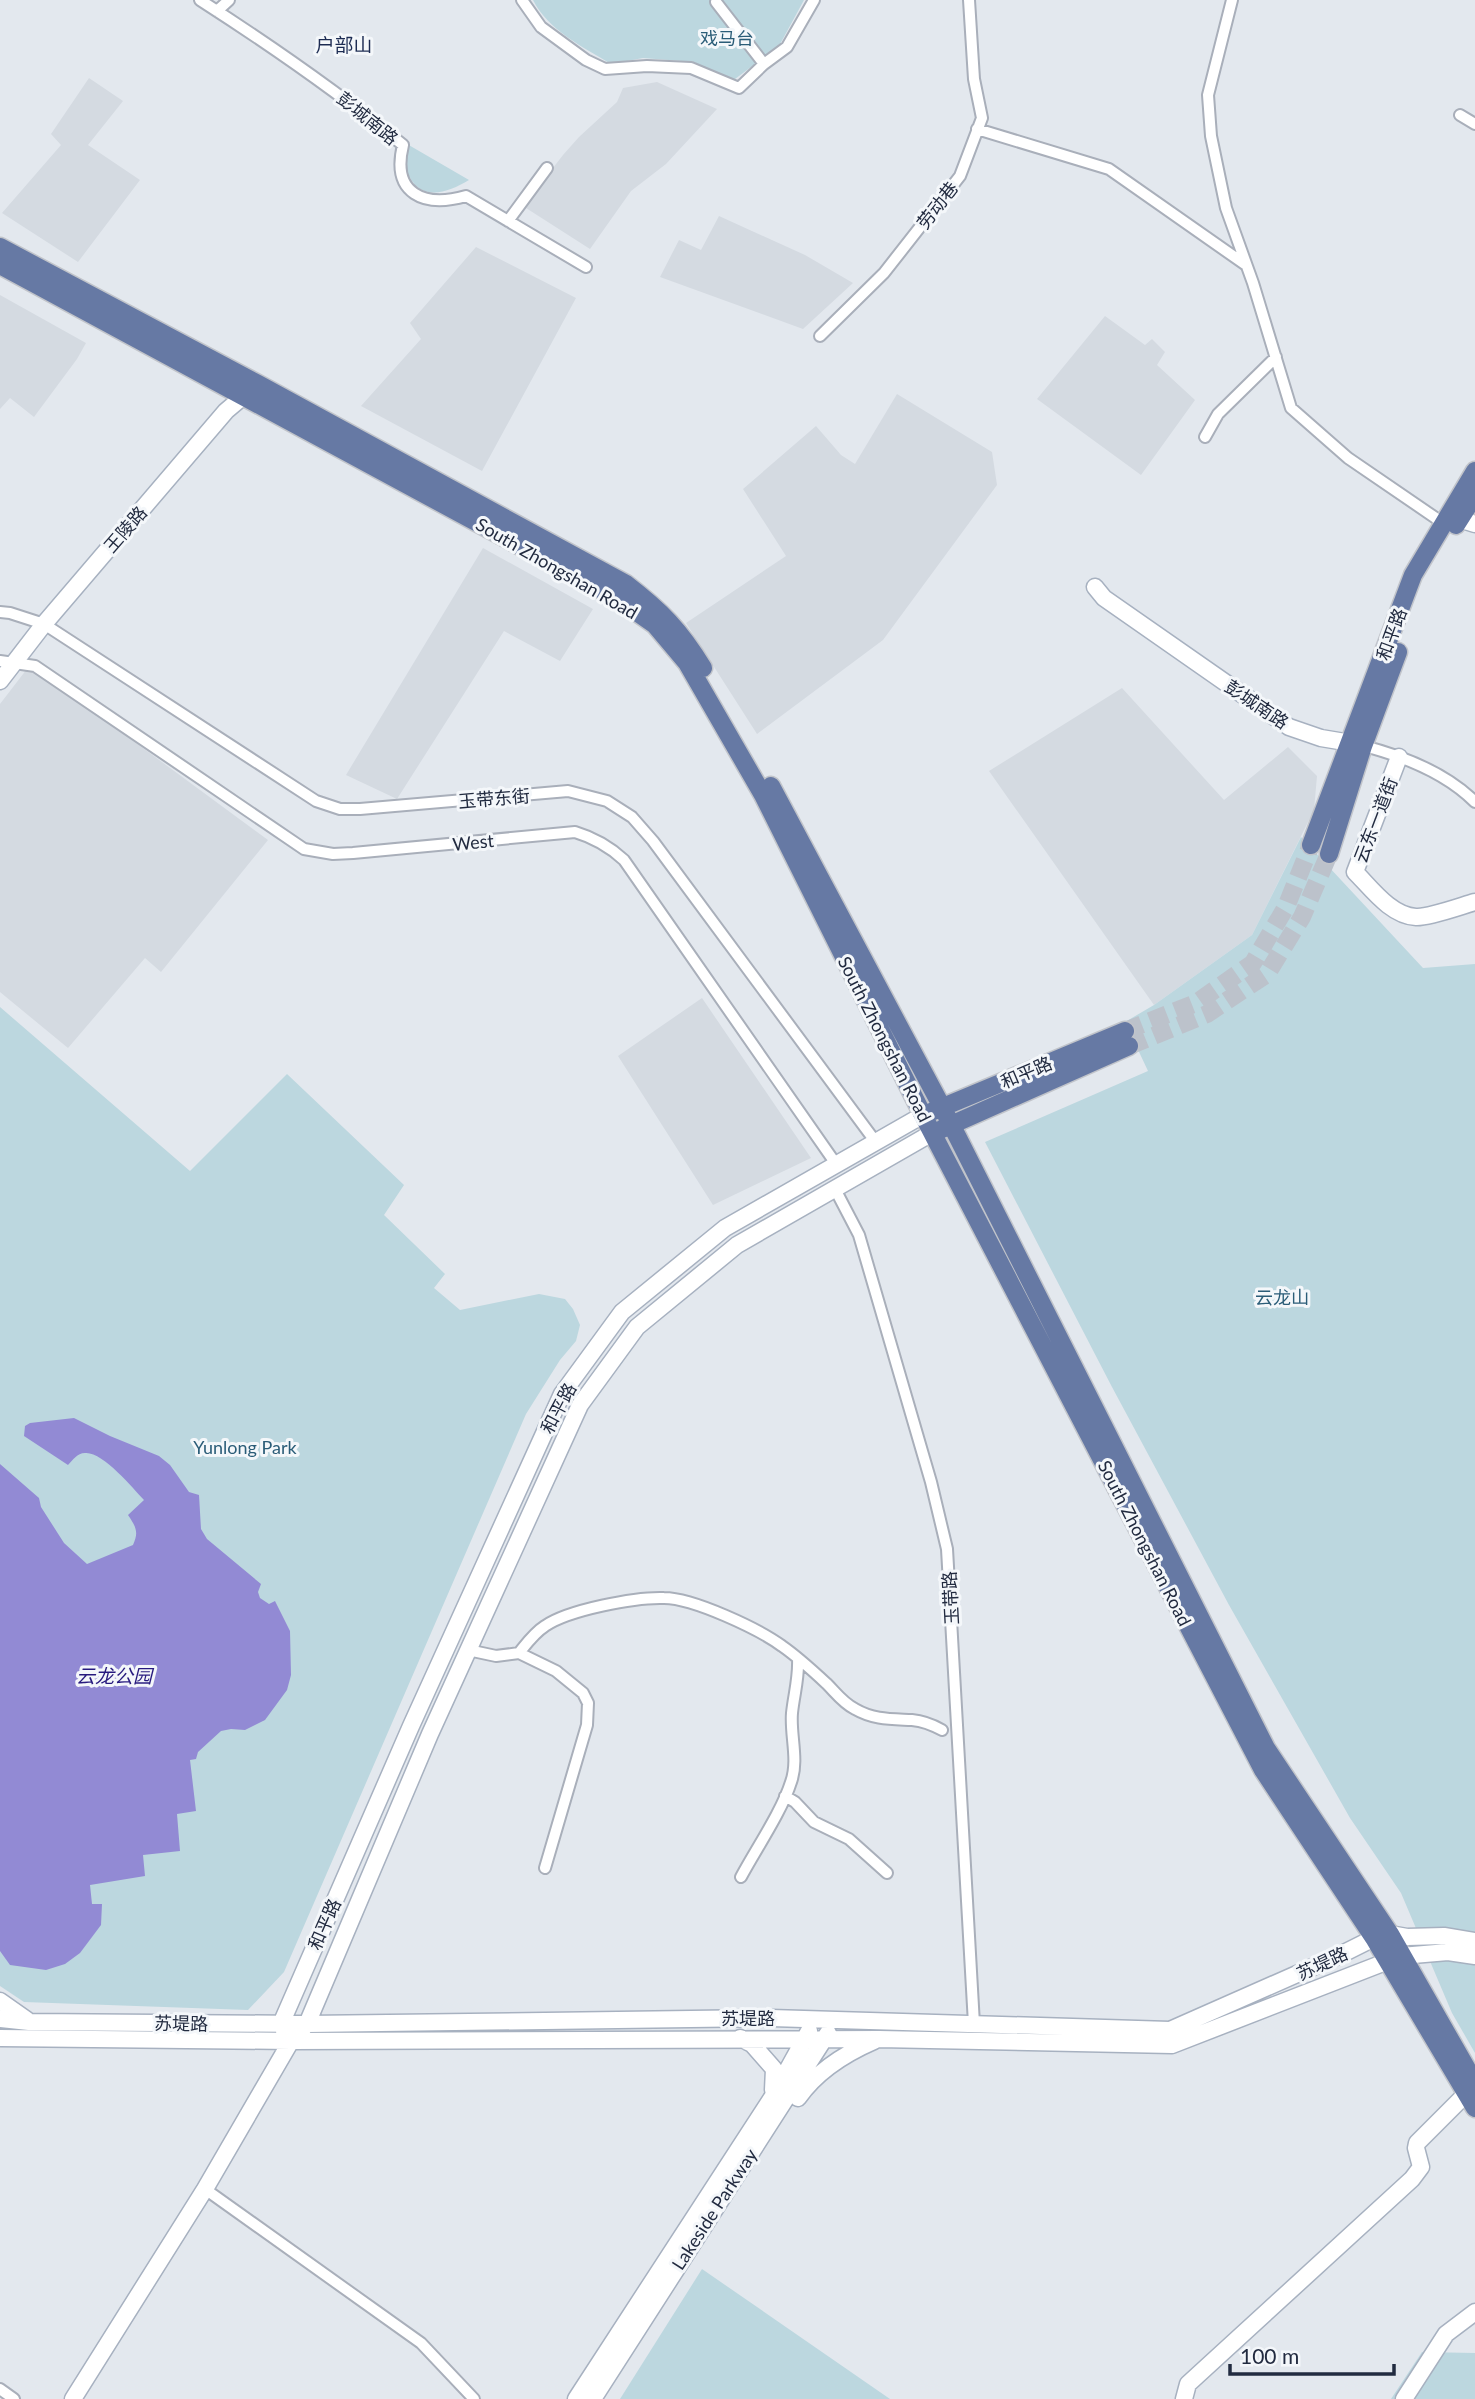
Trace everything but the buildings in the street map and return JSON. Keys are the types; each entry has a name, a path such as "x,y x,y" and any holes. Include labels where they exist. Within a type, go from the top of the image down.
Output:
{"main road":[{"name":"South Zhongshan Road","path":"0,247 615,597 655,625 687,663 764,796 932,1133 1263,1770 1382,1936"},
{"name":"South Zhongshan Road","path":"0,265 251,390 626,584 657,608 684,636 760,766 951,1124 1266,1748 1382,1936 1472,2094"},
{"name":"王陵路","path":"0,681 12,659 226,411 251,390"},
{"name":"和平路","path":"1459,522 1475,471"},
{"name":"和平路","path":"1311,845 1357,745 1424,580 1475,495"},
{"name":"彭城南路","path":"1095,587 1104,598 1289,727 1321,738 1357,745"},
{"name":"和平路","path":"1329,854 1357,745"},
{"name":"云东一道街","path":"1399,757 1355,872 1385,903 1416,918 1475,902"},
{"name":"和平路","path":"73,2399 205,2189 291,2041 307,2024 430,1734 580,1405 637,1327 737,1245 932,1133 1127,1038 923,1115 725,1228 622,1312 562,1395 411,1726 281,2024"},
{"path":"1382,1936 1444,1936 1475,1941"},
{"name":"苏堤路","path":"1014,2033 1170,2030 1382,1936"},
{"name":"苏堤路","path":"0,2021 307,2024 771,2018 835,2020 1172,2045 1394,1959 1448,1952 1475,1956"},
{"path":"0,2001 29,2022"},
{"name":"Lakeside Parkway","path":"576,2399 773,2096 815,2020"},
{"name":"Lakeside Parkway","path":"593,2399 835,2020"},
{"path":"0,2021 21,2038"},
{"path":"281,2024 291,2041"},
{"name":"苏堤路","path":"0,2038 291,2041 879,2039 981,2030"},
{"path":"740,2038 752,2044 774,2069 773,2096"},
{"path":"751,2152 780,2125 809,2082 846,2054 879,2039"},
{"path":"1184,2399 1188,2384 1412,2179 1421,2167 1417,2143 1472,2094"},
{"path":"1404,2399 1446,2334 1475,2312"}],"street":[{"name":"彭城南路","path":"200,0 349,101 402,145 401,170 408,187 417,196 447,202 466,196 586,267"},
{"path":"217,11 229,0"},
{"path":"522,0 541,27 586,60 606,69 647,66 691,68 739,88 787,47 814,0"},
{"name":"劳动巷","path":"820,336 884,273 960,176 982,118 974,79 969,0"},
{"path":"1233,0 1208,95 1211,136 1226,208 1292,408 1348,458 1459,522"},
{"path":"716,2 764,64"},
{"path":"1460,115 1475,124"},
{"path":"977,129 1110,169 1247,265"},
{"path":"508,221 547,167"},
{"path":"1205,438 1218,414 1276,357"},
{"name":"玉带东街","path":"0,612 10,613 40,629 316,801 340,809 568,791 607,801 632,817 653,841 876,1141"},
{"name":"West","path":"12,659 35,666 304,849 333,854 353,853 575,832 594,838 611,848 624,860 836,1164"},
{"name":"彭城南路","path":"1357,745 1425,768 1467,794 1475,802"},
{"name":"玉带路","path":"835,1189 859,1235 931,1482 947,1549 981,2030"},
{"path":"519,1653 546,1625 564,1616 617,1604 664,1598 678,1600 723,1615 760,1632 798,1659 854,1709 874,1718 912,1720 942,1730"},
{"path":"468,1650 496,1656 519,1653 571,1681 583,1693 588,1703 587,1725 545,1868"},
{"path":"741,1877 792,1781 795,1763 792,1727 799,1677 798,1659"},
{"path":"785,1796 795,1802 814,1822 849,1839 887,1872"},
{"path":"205,2189 421,2343 474,2399"},
{"path":"0,2389 14,2399"}],"shaded area":[{"path":"89,78 123,101 88,145 140,180 78,262 2,213 61,145 51,134"},
{"path":"657,82 717,109 666,164 631,191 590,249 526,208 563,155 617,102 623,88"},
{"path":"719,216 805,255 853,283 803,329 660,277 679,240 701,250"},
{"path":"476,247 576,298 482,471 361,406 421,339 410,323"},
{"path":"0,295 86,343 34,417 10,398 0,409"},
{"path":"1105,316 1145,345 1152,339 1165,352 1157,365 1195,400 1141,475 1037,399"},
{"path":"897,394 992,452 997,485 883,640 757,734 686,623 786,556 743,489 816,426 841,455 855,464"},
{"path":"483,548 593,609 560,661 504,631 397,799 346,775"},
{"path":"30,665 268,840 161,972 145,958 68,1048 0,992 0,704"},
{"path":"1122,688 1224,800 1288,747 1317,776 1314,810 1252,935 1154,1005 989,771"},
{"path":"702,998 811,1158 713,1205 618,1056"}],"green space":[{"name":"戏马台","path":"533,0 804,0 779,46 731,82 694,62 643,58 611,64 557,29"},
{"path":"407,144 469,180 452,189 435,193 419,188 412,182 406,169"},
{"name":"云龙山","path":"1301,837 1423,968 1475,964 1475,2053 1452,2013 1401,1893 1350,1818 1229,1605 985,1142 1148,1071 1125,1022 1154,1005 1252,935"},
{"name":"Yunlong Park","path":"0,1007 190,1171 287,1074 404,1185 384,1215 445,1274 434,1288 460,1310 539,1294 565,1299 580,1325 576,1341 560,1360 526,1414 284,1972 248,2010 24,2002 0,1986"},
{"path":"702,2269 890,2399 620,2399"},
{"path":"1422,2352 1475,2353 1475,2399 1391,2399"}],"water":[{"name":"云龙公园","path":"74,1418 159,1456 170,1465 189,1492 199,1495 201,1529 207,1539 261,1584 258,1592 260,1598 269,1604 275,1601 290,1631 291,1675 287,1690 265,1720 245,1730 221,1731 198,1752 196,1759 190,1760 196,1811 177,1814 180,1851 143,1855 145,1876 90,1885 92,1904 102,1904 101,1925 80,1953 65,1964 46,1970 10,1965 0,1951 0,1464 39,1498 41,1507 64,1543 87,1564 133,1545 136,1530 128,1515 144,1500 117,1471 100,1458 82,1453 68,1465 24,1436 25,1426 30,1423"}],"tunnel":[{"path":"1125,1031 1196,1003 1253,963 1286,907 1311,845"},
{"path":"1129,1046 1207,1014 1267,974 1302,917 1329,854"}],"district":[{"name":"户部山","path":"344,44"}]}
